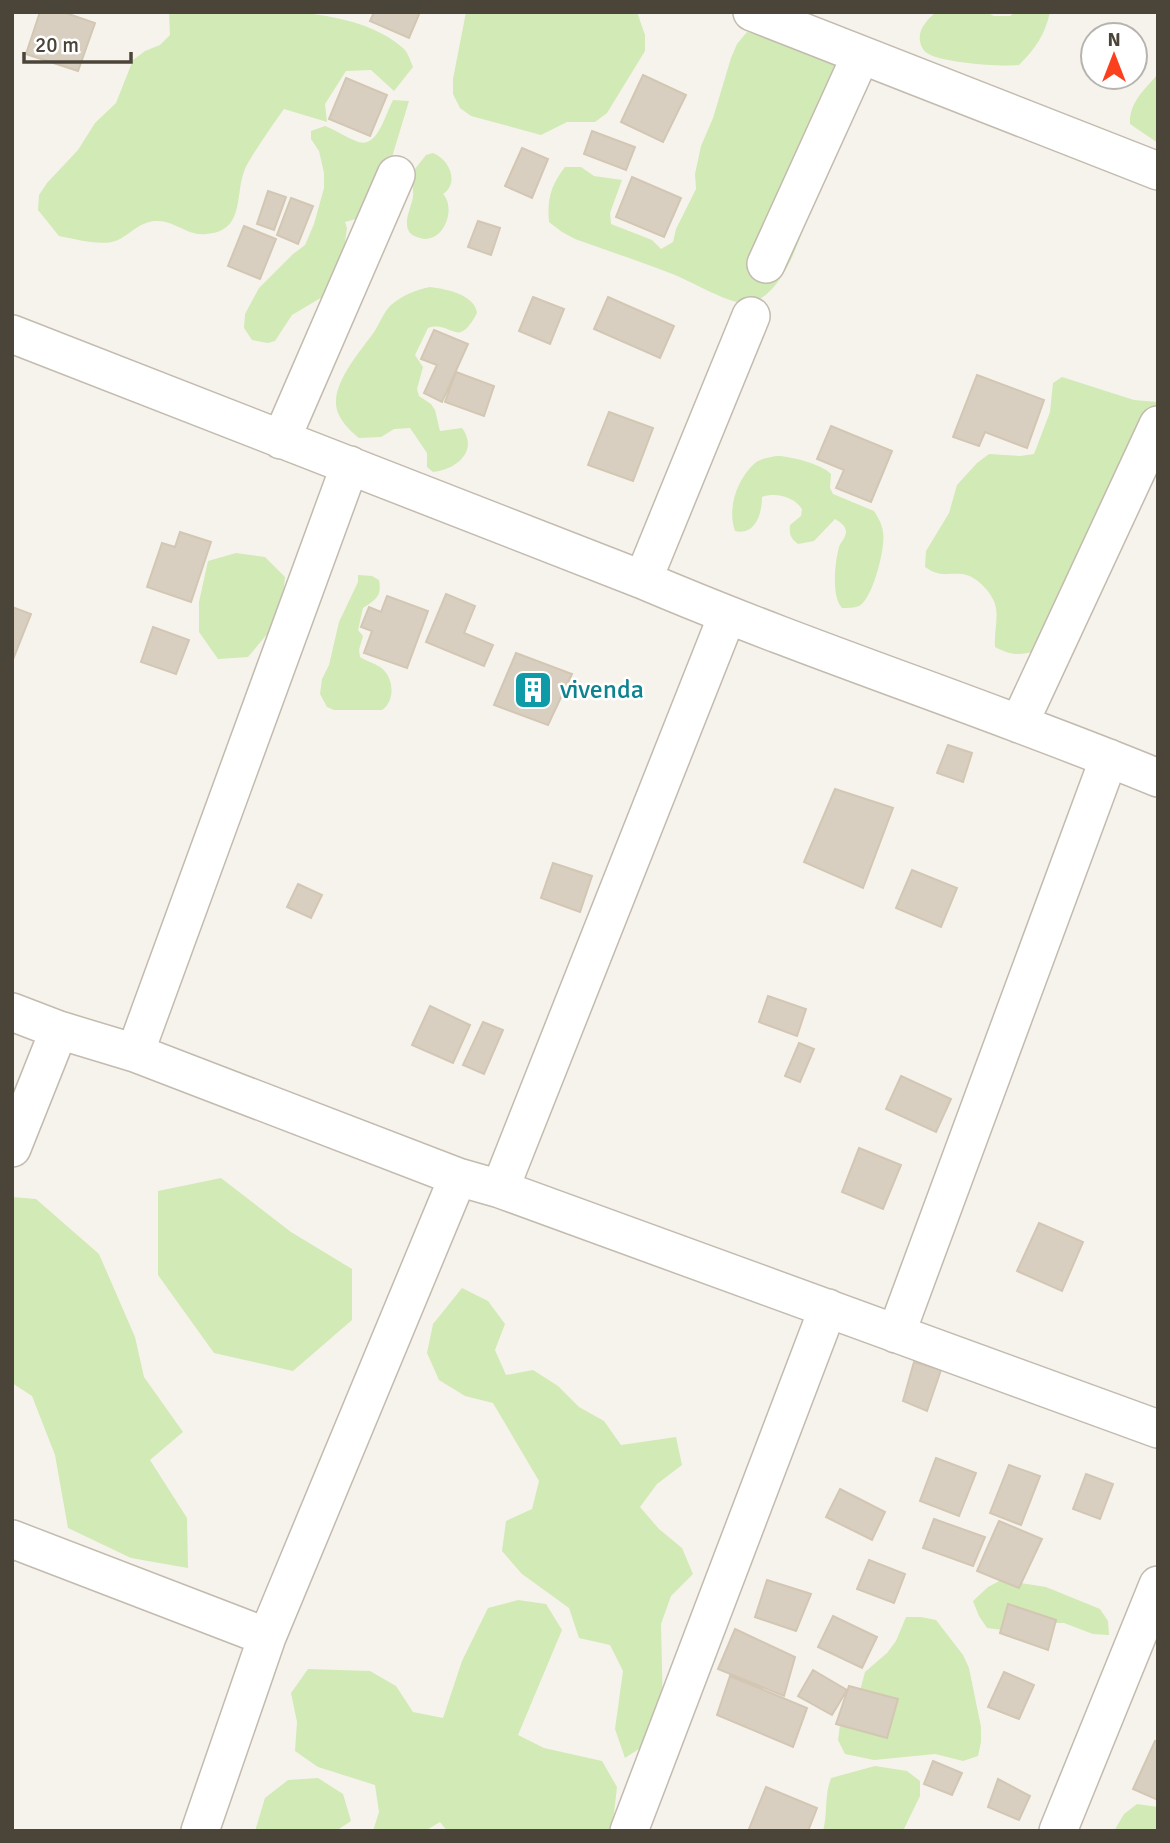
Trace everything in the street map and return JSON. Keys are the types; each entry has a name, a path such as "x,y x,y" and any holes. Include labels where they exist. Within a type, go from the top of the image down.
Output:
{"street":[{"path":"752,12 1158,171"},
{"path":"766,264 862,55"},
{"path":"281,440 396,175"},
{"path":"643,580 751,316"},
{"path":"12,334 643,580 727,616 1158,778"},
{"path":"1019,724 1158,425"},
{"path":"135,1054 350,465"},
{"path":"500,1189 727,616"},
{"path":"896,1334 1109,758"},
{"path":"12,1012 135,1054 458,1177 500,1189 1158,1429"},
{"path":"12,1148 59,1030"},
{"path":"200,1831 267,1637 458,1177"},
{"path":"629,1831 828,1308"},
{"path":"12,1539 267,1637"},
{"path":"1058,1831 1158,1585"}],"green space":[{"path":"169,12 292,12 353,22 380,33 403,48 413,67 394,91 371,70 346,71 325,104 327,122 284,109 243,173 234,217 219,231 199,234 156,221 140,226 112,242 89,242 59,236 38,210 39,195 78,150 95,123 116,103 133,60 160,45 170,35"},
{"path":"466,12 637,12 645,35 645,51 607,113 595,122 567,122 541,135 471,116 460,108 453,94 453,79"},
{"path":"936,12 986,12 994,16 1010,16 1015,12 1050,12 1035,47 1019,65 986,65 934,56 923,49 920,39 922,28"},
{"path":"747,32 765,35 779,44 825,59 839,67 821,163 799,241 784,273 766,295 744,303 729,300 675,275 575,239 549,222 549,199 556,180 565,167 581,167 594,176 622,180 610,213 611,224 652,240 661,249 673,242 676,229 696,189 695,174 701,146 713,118 731,58 737,44"},
{"path":"1158,74 1158,143 1130,124 1135,103 1143,91 1149,91 1149,84"},
{"path":"393,100 409,101 392,157 363,217 345,222 347,228 342,263 324,296 292,315 275,341 268,343 252,340 244,328 245,314 259,288 305,245 314,224 324,188 324,173 319,151 311,139 311,131 325,126 356,141 370,141 379,130"},
{"path":"433,153 444,160 452,178 443,194 449,208 445,224 441,231 428,239 414,236 407,224 413,196 411,174 426,155"},
{"path":"430,287 466,297 477,313 470,324 459,332 428,328 415,355 423,367 417,389 419,396 435,410 440,431 462,428 467,436 468,444 462,458 450,468 433,472 427,467 427,453 410,428 394,429 381,437 359,438 341,418 336,403 344,375 388,308 414,291"},
{"path":"1062,377 1134,400 1158,402 1158,464 1035,651 1010,653 995,647 996,608 988,591 967,575 939,573 925,567 926,551 949,513 957,485 977,463 989,454 1034,454 1050,412 1053,383"},
{"path":"776,456 805,461 827,470 831,474 830,488 833,494 874,511 878,518 883,539 880,560 874,583 859,606 842,608 836,596 836,561 846,531 835,519 814,541 798,544 791,536 790,525 801,516 802,509 790,499 779,495 767,496 762,497 759,517 752,527 742,532 735,531 733,504 743,477 757,461"},
{"path":"236,553 265,557 285,577 282,607 268,633 248,657 218,659 199,632 199,602 208,561"},
{"path":"358,575 372,576 379,580 380,590 377,597 363,608 358,630 363,636 359,650 360,657 385,671 392,688 390,701 382,710 334,710 327,707 320,694 322,679 329,665 339,622 358,582"},
{"path":"221,1178 291,1232 352,1269 352,1320 293,1371 214,1353 158,1275 158,1191"},
{"path":"12,1197 36,1199 99,1254 135,1337 144,1377 183,1432 150,1460 187,1518 188,1568 131,1558 68,1528 55,1455 32,1396 12,1383"},
{"path":"462,1288 488,1301 505,1324 495,1350 506,1375 533,1370 558,1386 579,1407 604,1421 621,1445 676,1437 682,1465 657,1484 640,1507 659,1529 682,1548 693,1574 671,1596 661,1624 663,1714 651,1741 625,1758 615,1729 623,1671 610,1645 579,1638 569,1608 522,1574 502,1551 506,1521 532,1509 539,1481 493,1403 465,1396 439,1380 427,1353 433,1324"},
{"path":"1001,1580 1046,1587 1100,1609 1108,1621 1109,1635 1093,1634 1064,1623 1032,1623 1003,1630 987,1628 973,1601 988,1587"},
{"path":"518,1600 546,1604 562,1630 518,1735 544,1748 602,1761 617,1787 612,1831 447,1831 440,1822 425,1831 373,1831 379,1812 375,1785 318,1767 295,1751 297,1722 291,1693 308,1669 370,1671 396,1686 413,1712 443,1718 462,1661 488,1608"},
{"path":"906,1617 936,1620 963,1655 969,1668 981,1727 978,1756 963,1761 935,1754 874,1760 845,1754 838,1740 840,1725 857,1702 865,1672 887,1653 896,1641"},
{"path":"875,1766 907,1771 920,1781 920,1796 903,1831 823,1831 831,1778"},
{"path":"318,1778 343,1794 351,1821 336,1831 255,1831 265,1798 288,1780"},
{"path":"1137,1804 1158,1807 1158,1831 1114,1831 1124,1814"}],"building":[{"path":"40,12 63,12 95,23 78,71 26,54"},
{"path":"374,12 420,12 409,38 370,21"},
{"path":"643,75 686,95 663,142 621,122"},
{"path":"346,78 387,95 370,136 329,119"},
{"path":"592,131 635,147 626,170 584,154"},
{"path":"522,148 548,159 532,198 505,186"},
{"path":"632,177 681,198 664,237 616,217"},
{"path":"268,191 286,197 274,230 257,224"},
{"path":"291,198 313,206 298,244 277,235"},
{"path":"478,221 500,228 491,255 468,247"},
{"path":"244,226 276,239 260,279 228,266"},
{"path":"533,297 564,309 550,344 519,331"},
{"path":"608,297 674,326 660,358 594,329"},
{"path":"434,330 468,344 442,402 424,393 437,365 421,359"},
{"path":"456,372 494,386 484,416 445,402"},
{"path":"977,375 1044,400 1027,448 985,432 979,446 953,437"},
{"path":"609,412 653,428 633,481 588,465"},
{"path":"831,426 892,451 871,502 836,488 844,470 817,459"},
{"path":"180,532 211,542 191,602 147,587 162,543 175,547"},
{"path":"446,594 475,606 464,633 493,645 484,666 426,642"},
{"path":"387,596 428,611 407,668 364,653 372,631 361,627 369,607 381,612"},
{"path":"12,607 31,614 12,662"},
{"path":"153,627 189,640 176,674 141,662"},
{"name":"vivenda","path":"516,653 572,674 548,725 494,705"},
{"path":"948,745 972,753 963,782 937,773"},
{"path":"835,789 893,808 863,888 804,862"},
{"path":"553,863 592,876 580,912 541,898"},
{"path":"912,870 957,888 941,927 896,908"},
{"path":"298,884 322,895 311,918 287,907"},
{"path":"768,996 806,1009 797,1036 759,1022"},
{"path":"430,1006 470,1025 453,1063 412,1045"},
{"path":"483,1022 503,1030 484,1074 463,1065"},
{"path":"799,1043 814,1049 800,1082 785,1076"},
{"path":"901,1076 951,1099 936,1132 886,1109"},
{"path":"859,1148 901,1165 883,1209 842,1192"},
{"path":"1039,1223 1083,1242 1062,1291 1017,1271"},
{"path":"914,1362 941,1370 927,1411 903,1401"},
{"path":"936,1458 976,1473 959,1516 920,1501"},
{"path":"1009,1465 1040,1476 1021,1525 990,1513"},
{"path":"1086,1474 1113,1484 1100,1519 1073,1509"},
{"path":"840,1489 885,1512 872,1540 826,1517"},
{"path":"934,1519 985,1537 973,1566 923,1548"},
{"path":"999,1521 1042,1539 1019,1588 977,1571"},
{"path":"869,1560 905,1574 894,1603 857,1589"},
{"path":"767,1580 811,1594 796,1631 755,1617"},
{"path":"1008,1604 1056,1620 1048,1650 1000,1633"},
{"path":"833,1616 877,1637 862,1668 818,1647"},
{"path":"735,1629 795,1657 784,1696 718,1669"},
{"path":"813,1670 847,1690 832,1715 798,1696"},
{"path":"1004,1672 1034,1685 1019,1719 988,1707"},
{"path":"730,1676 807,1708 793,1747 717,1715"},
{"path":"849,1686 898,1699 887,1738 836,1724"},
{"path":"1155,1741 1158,1742 1158,1800 1133,1789"},
{"path":"933,1761 962,1773 952,1795 924,1784"},
{"path":"998,1779 1030,1796 1019,1820 988,1807"},
{"path":"766,1787 817,1808 808,1831 749,1829"}],"place":[{"name":"vivenda","path":"533,690"}]}
